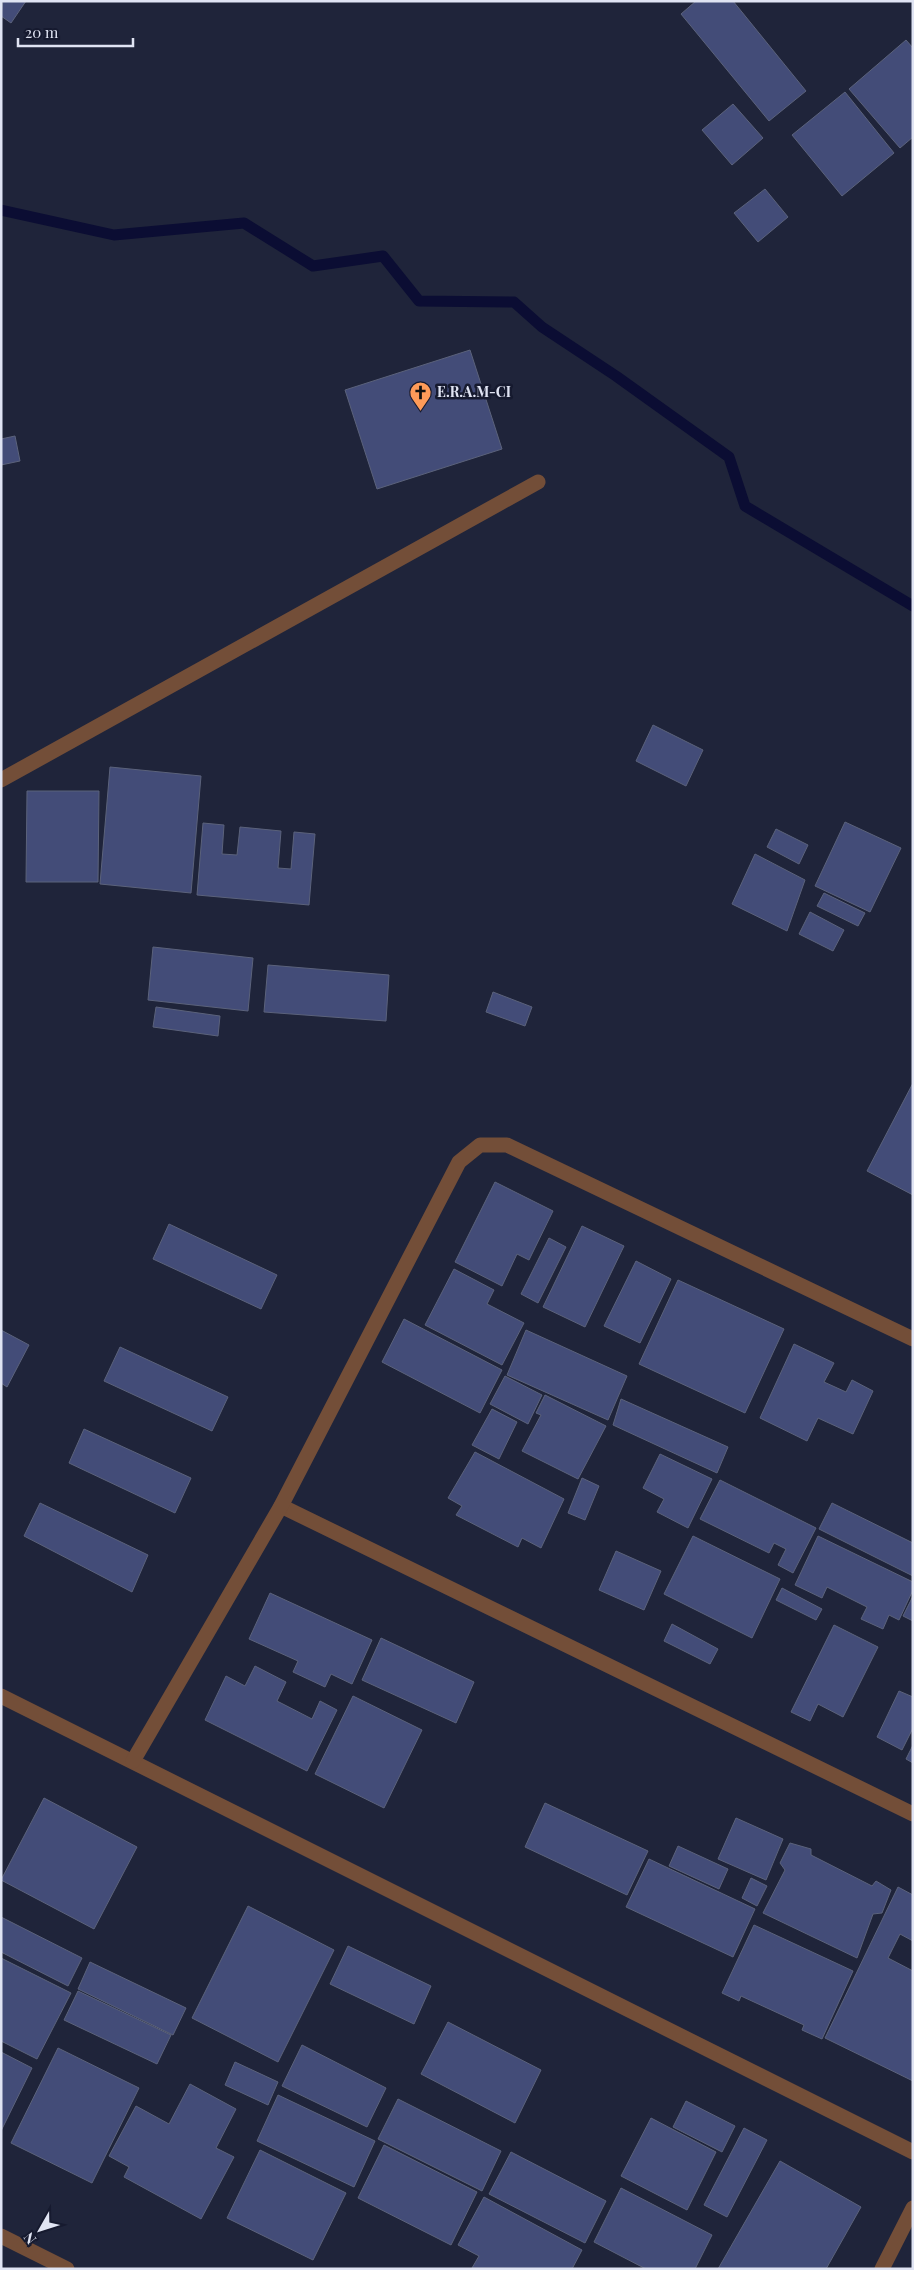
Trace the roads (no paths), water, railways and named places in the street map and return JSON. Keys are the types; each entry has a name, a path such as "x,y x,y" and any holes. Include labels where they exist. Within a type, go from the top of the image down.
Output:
{"street":[{"path":"1,780 538,482"},
{"path":"133,1761 281,1506 459,1162 480,1145 507,1145 913,1339"},
{"path":"281,1506 913,1814"},
{"path":"1,1696 913,2152"},
{"path":"882,2269 913,2208"},
{"path":"1,2236 67,2269"}],"waterway":[{"path":"1,210 114,235 244,223 313,266 383,256 419,301 514,302 542,327 616,376 729,457 745,506 913,606"}],"place":[{"name":"E.R.A.M-CI","path":"421,411"}]}
